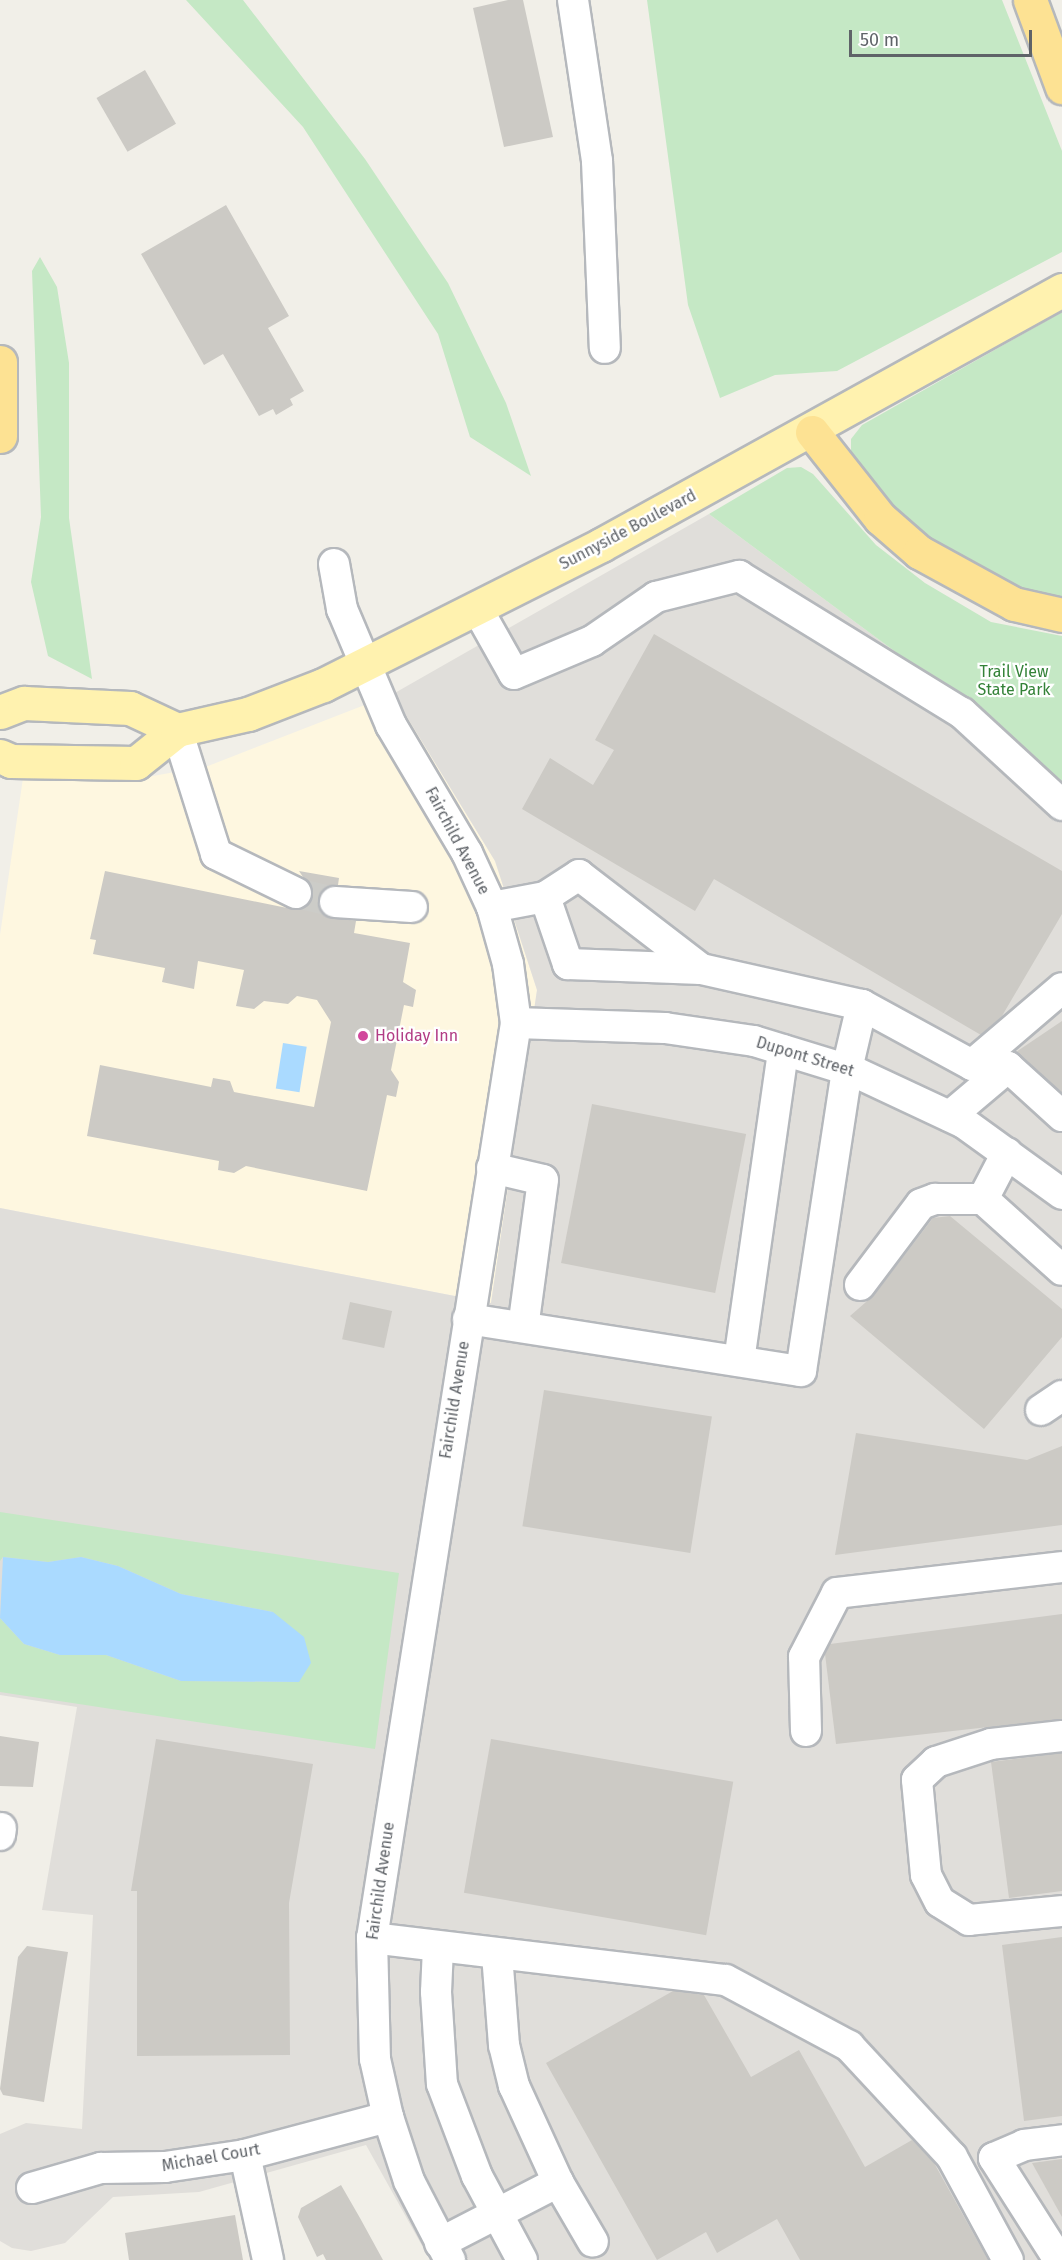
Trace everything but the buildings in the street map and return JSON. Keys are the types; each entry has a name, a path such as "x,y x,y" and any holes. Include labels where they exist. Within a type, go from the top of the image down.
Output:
{"highway":[{"path":"1030,0 1062,87"},
{"path":"0,362 0,436"},
{"path":"812,432 880,518 919,552 1014,604 1062,615"}],"main road":[{"name":"Sunnyside Boulevard","path":"0,756 11,761 136,763 177,730 248,714 365,666 478,610 812,432 1053,296"},
{"path":"0,712 24,703 130,708 177,730"}],"street":[{"path":"573,0 597,161 605,348"},
{"name":"Fairchild Avenue","path":"334,564 342,609 391,724 467,853 492,908 508,964 516,1023 372,1938 375,2059 388,2117 410,2181 445,2252"},
{"path":"478,610 514,674 592,641 656,597 740,576 962,713 1062,805"},
{"path":"177,730 216,854 296,893"},
{"path":"492,908 545,897 579,875 701,969"},
{"path":"545,897 568,964 701,969 862,1005 972,1065 1062,988"},
{"path":"335,902 412,907"},
{"path":"468,1319 801,1371 847,1069 862,1005"},
{"name":"Dupont Street","path":"516,1023 665,1028 783,1050 847,1069 950,1116 1007,1153 1062,1194"},
{"path":"739,1361 783,1050"},
{"path":"950,1116 1008,1067 1062,1116"},
{"path":"984,1199 1007,1153"},
{"path":"492,1168 543,1180 523,1328"},
{"path":"860,1285 921,1204 934,1199 984,1199 1062,1270"},
{"path":"806,1731 804,1657 837,1593 1062,1567"},
{"path":"1062,1736 991,1744 936,1762 917,1780 926,1875 940,1902 969,1920 1062,1911"},
{"path":"372,1938 438,1948 726,1980 849,2046 952,2157 1008,2260"},
{"path":"438,1948 436,1992 442,2084 495,2213 522,2260"},
{"path":"497,1954 504,2045 514,2086 558,2182 593,2242"},
{"name":"Michael Court","path":"32,2188 101,2168 165,2167 245,2155 388,2117"},
{"path":"1059,2260 994,2158 1024,2145 1062,2140"},
{"path":"245,2155 268,2260"},
{"path":"445,2252 495,2213 558,2182"}],"shaded area":[{"path":"709,514 1027,749 1062,793 1062,2260 430,2260 366,2145 199,2192 113,2197 65,2243 31,2251 12,2248 0,2241 0,2134 26,2123 82,2129 93,1915 42,1910 77,1707 0,1695 0,1208 491,1303 537,990 495,861 393,694"},
{"path":"393,694 495,861 537,990 491,1303 0,1208 0,935 23,778 131,780 208,766"}],"green space":[{"path":"186,0 243,0 365,159 448,283 506,403 531,476 470,437 438,334 303,127"},
{"path":"647,0 1002,0 1062,151 1062,252 837,371 775,375 720,398 688,305"},
{"path":"40,257 57,287 69,363 69,518 92,679 48,656 31,582 41,517 32,271"},
{"path":"1062,312 1062,599 1055,599 1000,582 920,535 865,479 851,455 851,439 862,425"},
{"name":"Trail View State Park","path":"801,467 813,474 876,545 925,583 991,622 1062,636 1062,793 1027,749 709,514 787,468"},
{"path":"0,1512 399,1573 375,1749 0,1692 0,1618 24,1644 60,1655 106,1655 181,1681 299,1682 273,1612 181,1594 118,1566 81,1557 48,1562 3,1557 0,1561"}],"water":[{"path":"283,1043 307,1047 300,1092 276,1088"},
{"path":"3,1557 48,1562 81,1557 118,1566 181,1594 273,1612 304,1637 311,1663 299,1682 181,1681 106,1655 60,1655 24,1644 0,1618"}],"tunnel":[{"path":"296,893 335,902"}],"place":[{"name":"Holiday Inn","path":"363,1036"}]}
